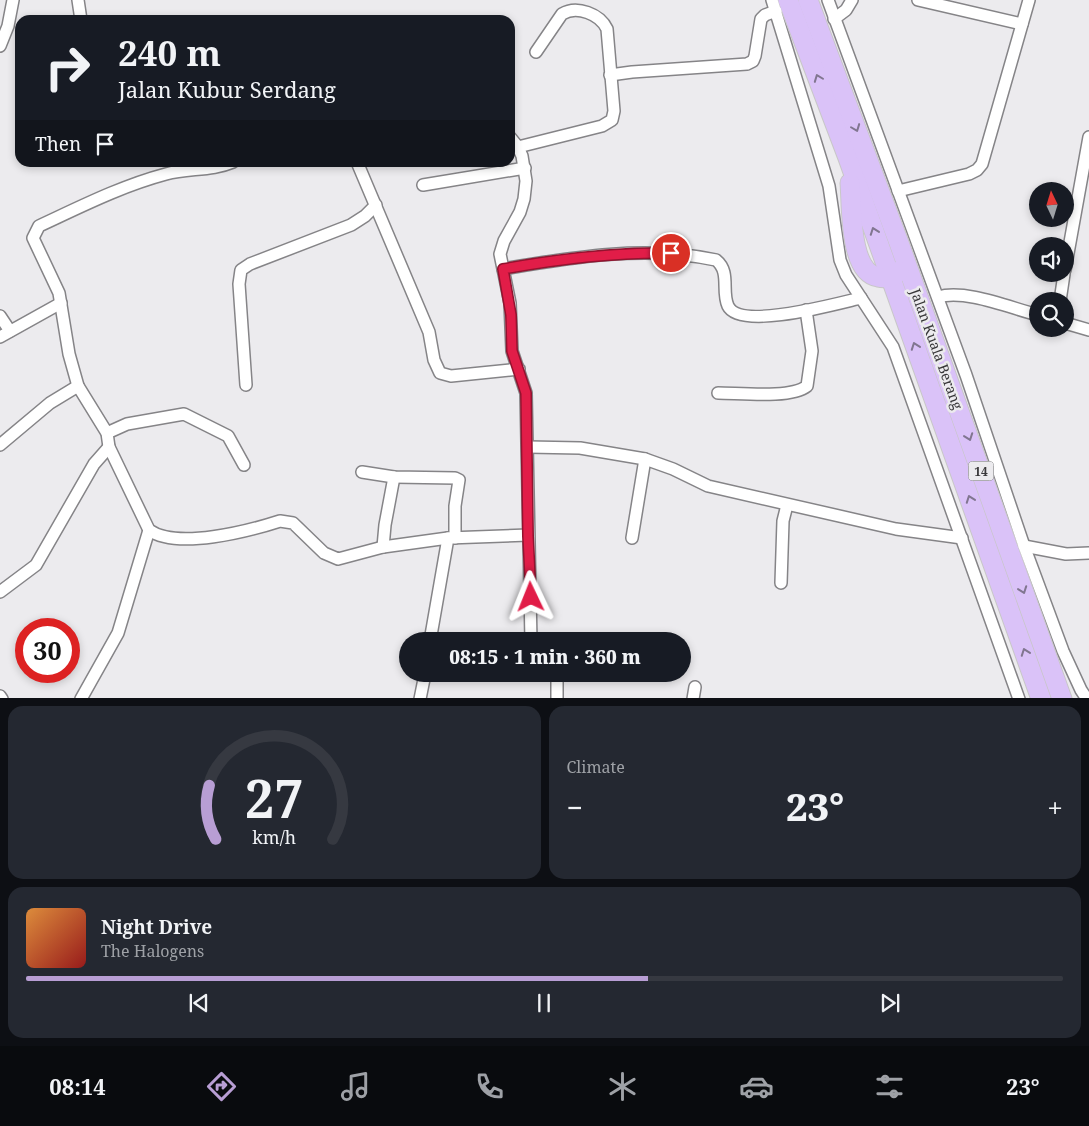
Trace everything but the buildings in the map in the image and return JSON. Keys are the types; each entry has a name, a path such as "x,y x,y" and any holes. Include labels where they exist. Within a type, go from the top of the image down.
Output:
{"highway":[{"name":"Jalan Kuala Berang","path":"808,0 899,243 957,378 1062,698"},
{"name":"Jalan Kuala Berang","path":"779,4 848,158 1041,698"},
{"path":"848,158 847,248 870,275 883,278 898,273 901,264 899,243"}],"street":[{"path":"0,46 8,26 13,0"},
{"path":"78,0 80,15"},
{"path":"828,0 938,297 957,378 1024,546 1063,651 1087,698"},
{"path":"834,18 846,10 852,0"},
{"path":"918,0 936,2 1022,24"},
{"path":"898,192 969,174 977,170 982,164 1029,0"},
{"path":"610,75 747,64 753,61 756,56 761,19 779,4 847,248 840,260 846,275 881,325 893,347 1018,698"},
{"path":"518,147 609,123 614,112 607,29 604,22 598,17 576,9 562,14 536,52"},
{"path":"1071,237 1089,136"},
{"path":"515,143 525,168 524,199 500,254 511,315 512,351 526,393 528,536 531,588 530,632"},
{"path":"210,167 179,171 127,186 38,226 33,238 58,288 69,354 78,386 107,433 109,447 149,530 162,538 178,539 237,534 280,520 287,520 293,523 324,553 332,558 350,557 383,548 451,538 528,536"},
{"path":"359,167 429,332 434,360 440,372 451,376 519,369"},
{"path":"424,185 525,168"},
{"path":"246,385 239,284 241,270 250,264 351,225 365,216 376,205"},
{"path":"503,269 555,260 636,253 671,253 716,260 720,263 725,271 727,302 729,308 734,313 755,317 806,310 861,298"},
{"path":"938,297 950,295 976,298 1029,313"},
{"path":"0,316 5,334 61,303"},
{"path":"718,393 790,393 807,386 812,351 806,310"},
{"path":"1074,326 1089,330"},
{"path":"0,445 50,403 78,386"},
{"path":"107,433 127,424 184,414 228,436 244,465"},
{"path":"0,592 36,565 94,464 109,447"},
{"path":"528,447 580,448 645,459 664,465 708,486 896,529 962,538"},
{"path":"632,538 645,459"},
{"path":"362,472 394,477 454,478 459,480 451,538 432,632"},
{"path":"383,548 394,477"},
{"path":"781,583 783,520 787,505"},
{"path":"81,698 118,633 149,530"},
{"path":"1024,546 1066,554 1089,552"},
{"path":"977,581 997,575"},
{"path":"420,698 423,682"},
{"path":"557,682 557,698"}],"route":[{"path":"531,597 528,536 526,393 512,351 510,302 503,269 555,260 636,253 671,253"}]}
